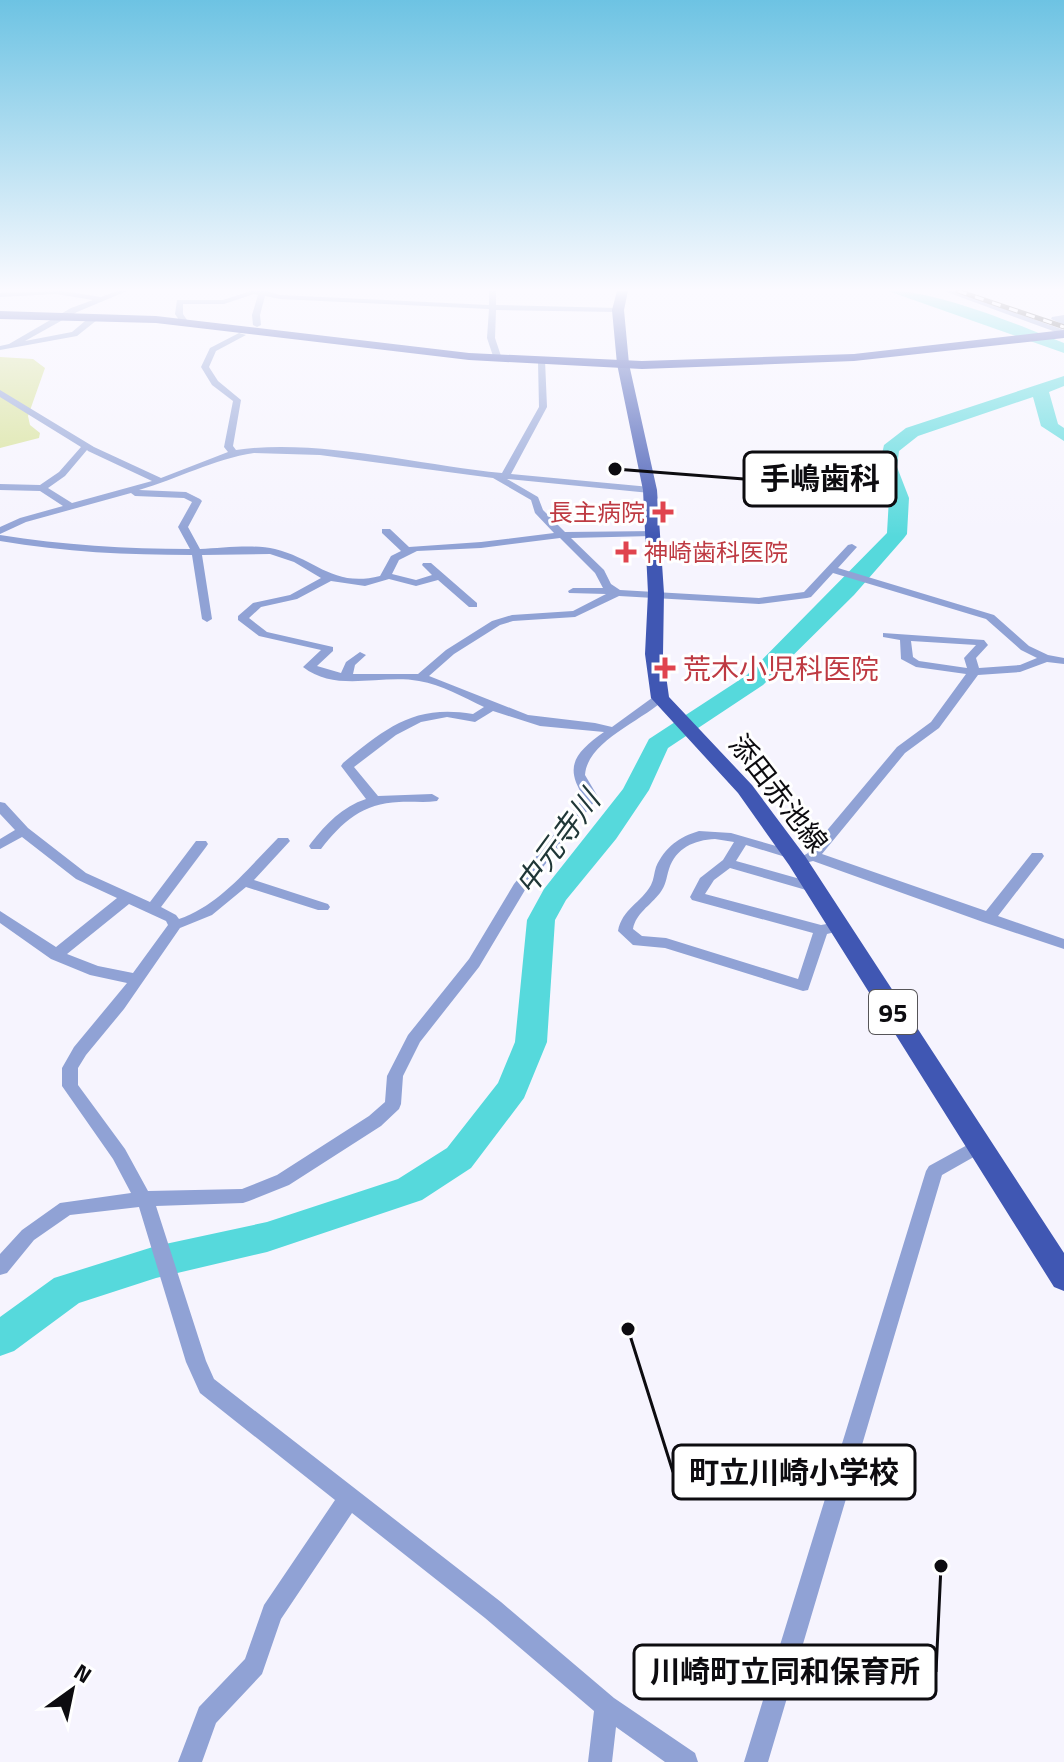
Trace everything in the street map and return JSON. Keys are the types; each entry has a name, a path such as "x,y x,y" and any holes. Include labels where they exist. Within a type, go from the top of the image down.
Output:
{"main road":[{"path":"625,373 650,490 656,593 654,654 666,706"},
{"name":"添田赤池線","path":"666,706 745,789 801,857 830,928 980,1145 1064,1278"}],"street":[{"path":"209,373 215,383 237,400 228,447 234,453"},
{"path":"499,475 543,407 542,373"},
{"path":"0,393 86,446 161,481"},
{"path":"42,488 62,474 86,446"},
{"path":"0,531 23,520 161,481 234,453 320,452 650,490"},
{"path":"499,475 535,499 538,511 600,572 607,586 615,592"},
{"path":"0,487 42,488 70,506"},
{"path":"126,491 186,495 197,501 183,527 197,553 207,619"},
{"path":"386,531 406,550"},
{"path":"0,538 48,546 197,553 271,551 298,560 329,578 365,583 375,582 385,575 395,558 406,550 560,535 652,533"},
{"path":"573,591 656,593 759,601 807,595 852,547"},
{"path":"427,565 473,605"},
{"path":"831,569 990,617 1010,638 1045,658 1064,661"},
{"path":"385,575 416,583 440,576"},
{"path":"329,578 293,597 257,605 242,618 263,634 329,649 309,667 328,677 421,677 491,707 542,722 601,726 613,731"},
{"path":"421,677 450,652 496,623 512,618 575,614 615,592"},
{"path":"887,635 980,642 982,645 970,658 974,672"},
{"path":"905,637 907,659 916,664 974,672 1036,665 1045,658"},
{"path":"345,679 350,664 360,655"},
{"path":"801,857 901,750 935,725 974,672"},
{"path":"0,1267 28,1235 66,1208 146,1206 243,1196 283,1180 375,1121 393,1104 395,1076 414,1039 474,963 519,887 591,797 579,784 579,767 589,747 613,731 666,706"},
{"path":"373,799 347,766 375,744 414,721 442,713 475,718 491,707"},
{"path":"316,846 332,824 373,799 432,798"},
{"path":"0,806 23,831 81,876 171,918 175,925"},
{"path":"0,845 23,831"},
{"path":"742,840 728,863 716,869 702,883 697,897 830,928 803,986 666,943 630,937 625,931 626,923 659,885 662,868 678,845 696,836 712,833 742,840 801,857 1064,944"},
{"path":"283,841 213,910 198,919 175,925 119,1005 80,1051 70,1068 70,1086 119,1154 146,1206 196,1362 207,1386 493,1610 606,1706 686,1762"},
{"path":"152,909 201,844"},
{"path":"988,919 1037,856"},
{"path":"728,863 813,887"},
{"path":"243,881 323,907"},
{"path":"56,955 128,897"},
{"path":"0,916 56,955 95,971 135,979"},
{"path":"756,1762 935,1171 980,1145"},
{"path":"190,1762 207,1715 254,1666 272,1613 349,1498"},
{"path":"600,1762 606,1706"}],"green space":[{"path":"0,373 43,373 28,416 30,425 40,433 39,438 0,448"}],"waterway":[{"name":"中元寺川","path":"0,1339 67,1290 156,1262 267,1237 410,1190 459,1158 512,1089 531,1042 541,920 554,896 606,833 636,790 658,744 755,680 846,590 897,534 899,498 888,467 890,449 912,432 1064,381"},
{"path":"1040,390 1050,426 1064,436"}],"place":[{"name":"手嶋歯科","path":"615,469"},
{"name":"長主病院","path":"663,512"},
{"name":"神崎歯科医院","path":"626,552"},
{"name":"荒木小児科医院","path":"665,668"},
{"name":"町立川崎小学校","path":"628,1329"},
{"name":"川崎町立同和保育所","path":"941,1566"}]}
